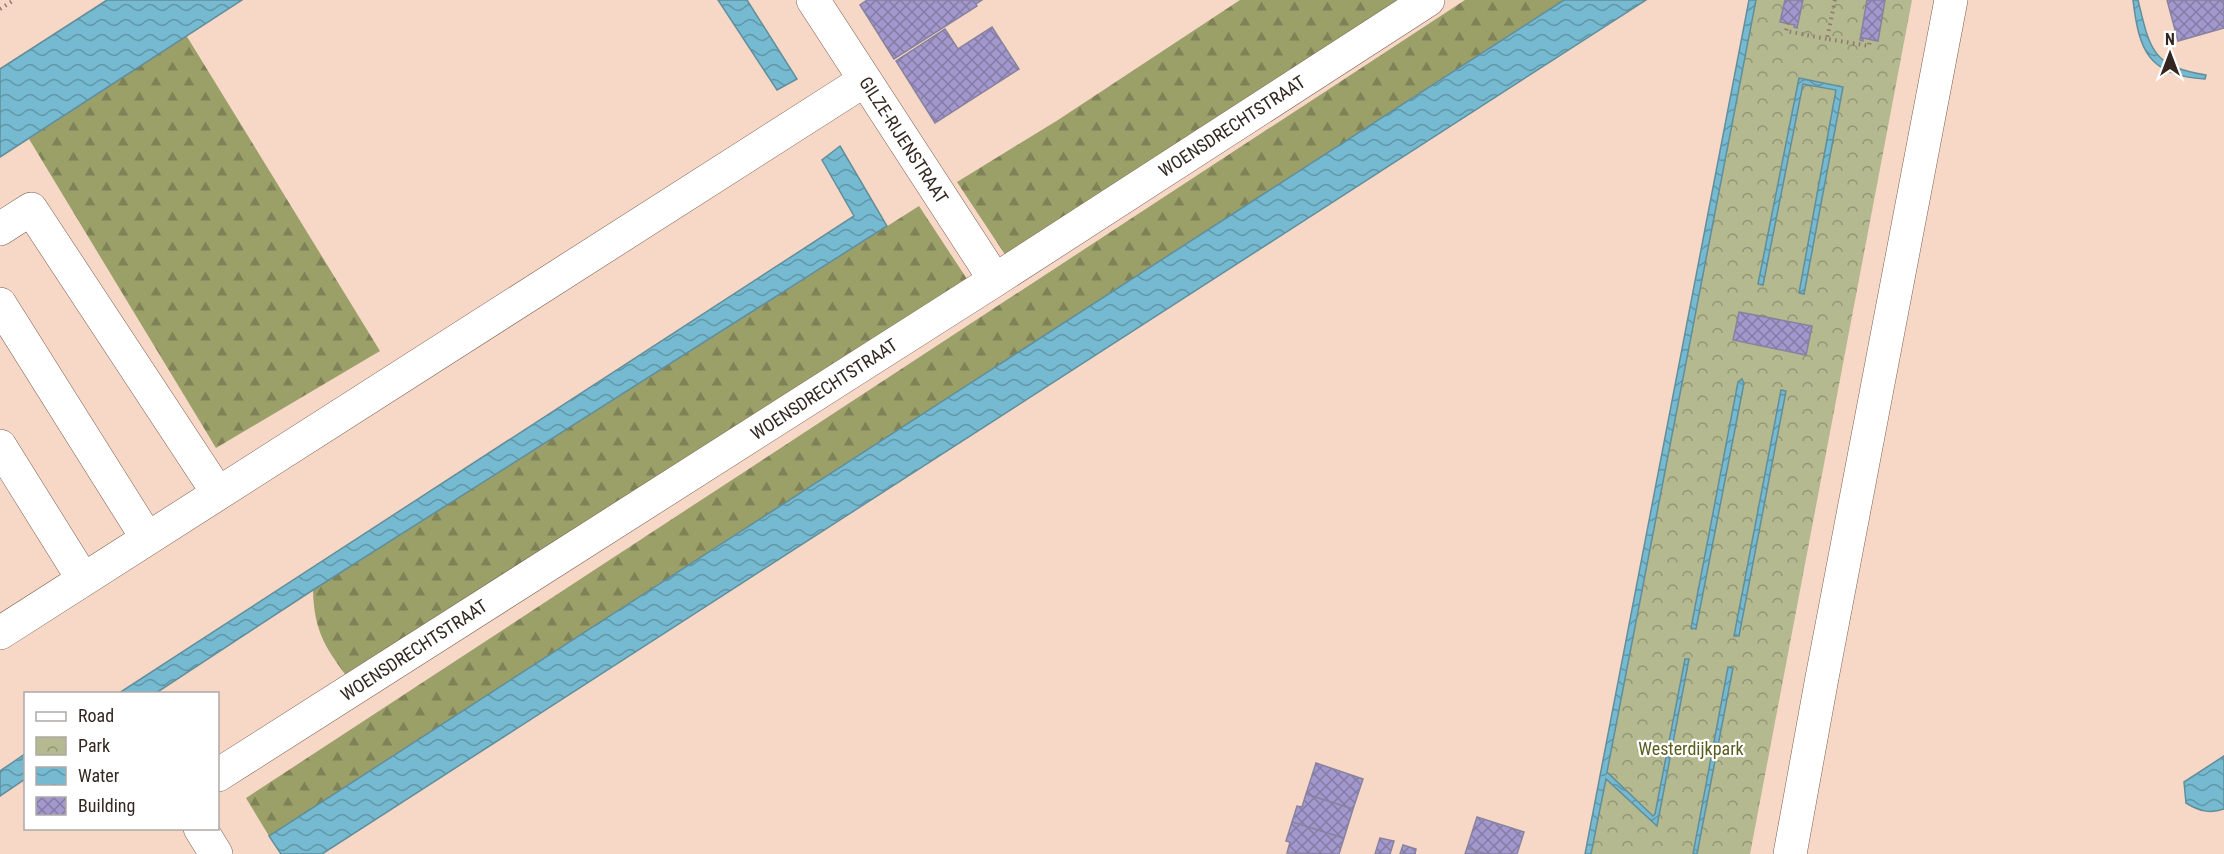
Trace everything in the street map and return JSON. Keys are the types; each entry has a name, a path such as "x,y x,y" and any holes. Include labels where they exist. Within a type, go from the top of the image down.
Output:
{"street":[{"name":"GILZE-RIJENSTRAAT","path":"813,0 994,280"},
{"name":"WOENSDRECHTSTRAAT","path":"219,775 1428,0"},
{"path":"1790,854 1951,0"},
{"path":"2,627 83,579 865,80"},
{"path":"0,229 31,209 218,493"},
{"path":"0,304 147,538"},
{"path":"0,446 83,579"},
{"path":"201,830 216,854"}],"path":[{"path":"0,9 14,0"},
{"path":"1827,39 1834,0"},
{"path":"1788,23 1786,31 1869,46 1870,40"}],"green space":[{"path":"1240,0 1401,0 1006,256 957,182 1058,120"},
{"path":"1465,0 1564,0 269,836 246,798"},
{"name":"Westerdijkpark","path":"1756,0 1912,0 1750,854 1591,854"},
{"path":"186,35 380,351 216,448 29,139"},
{"path":"919,206 967,279 351,682 323,639 316,617 313,590"}],"water":[{"path":"107,0 242,0 0,157 0,69"},
{"path":"718,0 747,0 797,79 777,90"},
{"path":"1564,0 1646,0 322,854 281,854 269,836"},
{"path":"1749,0 1756,0 1607,772 1653,816 1655,814 1685,659 1689,659 1657,826 1606,779 1591,854 1585,854"},
{"path":"2133,0 2138,0 2150,43 2163,60 2188,71 2206,75 2205,79 2186,77 2171,72 2159,66 2150,57 2139,33"},
{"path":"1799,78 1843,87 1804,294 1799,293 1836,90 1803,84 1763,285 1758,284"},
{"path":"840,146 887,226 313,590 158,692 121,692 854,216 822,160"},
{"path":"1742,379 1744,383 1696,629 1691,628 1738,382"},
{"path":"1781,390 1786,391 1739,636 1734,636"},
{"path":"1728,667 1733,668 1697,854 1693,854"},
{"path":"24,755 24,780 0,796 0,771"},
{"path":"2224,756 2224,809 2205,811 2186,803 2184,782"}],"building":[{"path":"867,0 982,0 976,4 977,6 894,59 860,5"},
{"path":"1785,0 1803,0 1797,28 1794,27 1795,25 1780,22"},
{"path":"1867,0 1885,0 1878,41 1863,38 1863,41 1860,40"},
{"path":"2167,0 2224,0 2224,28 2178,41"},
{"path":"992,27 1019,69 935,123 896,61 945,29 958,49"},
{"path":"1739,312 1812,326 1806,355 1733,340"},
{"path":"1316,763 1363,779 1353,809 1306,794"},
{"path":"1306,794 1353,809 1344,838 1292,822 1297,806 1302,807"},
{"path":"1477,817 1524,832 1517,854 1486,854 1467,848"},
{"path":"1292,822 1344,838 1339,854 1287,853 1290,842 1286,841"},
{"path":"1380,838 1394,841 1390,854 1375,854"},
{"path":"1403,845 1416,849 1415,854 1400,854"},
{"path":"1467,848 1486,854 1465,854"}]}
